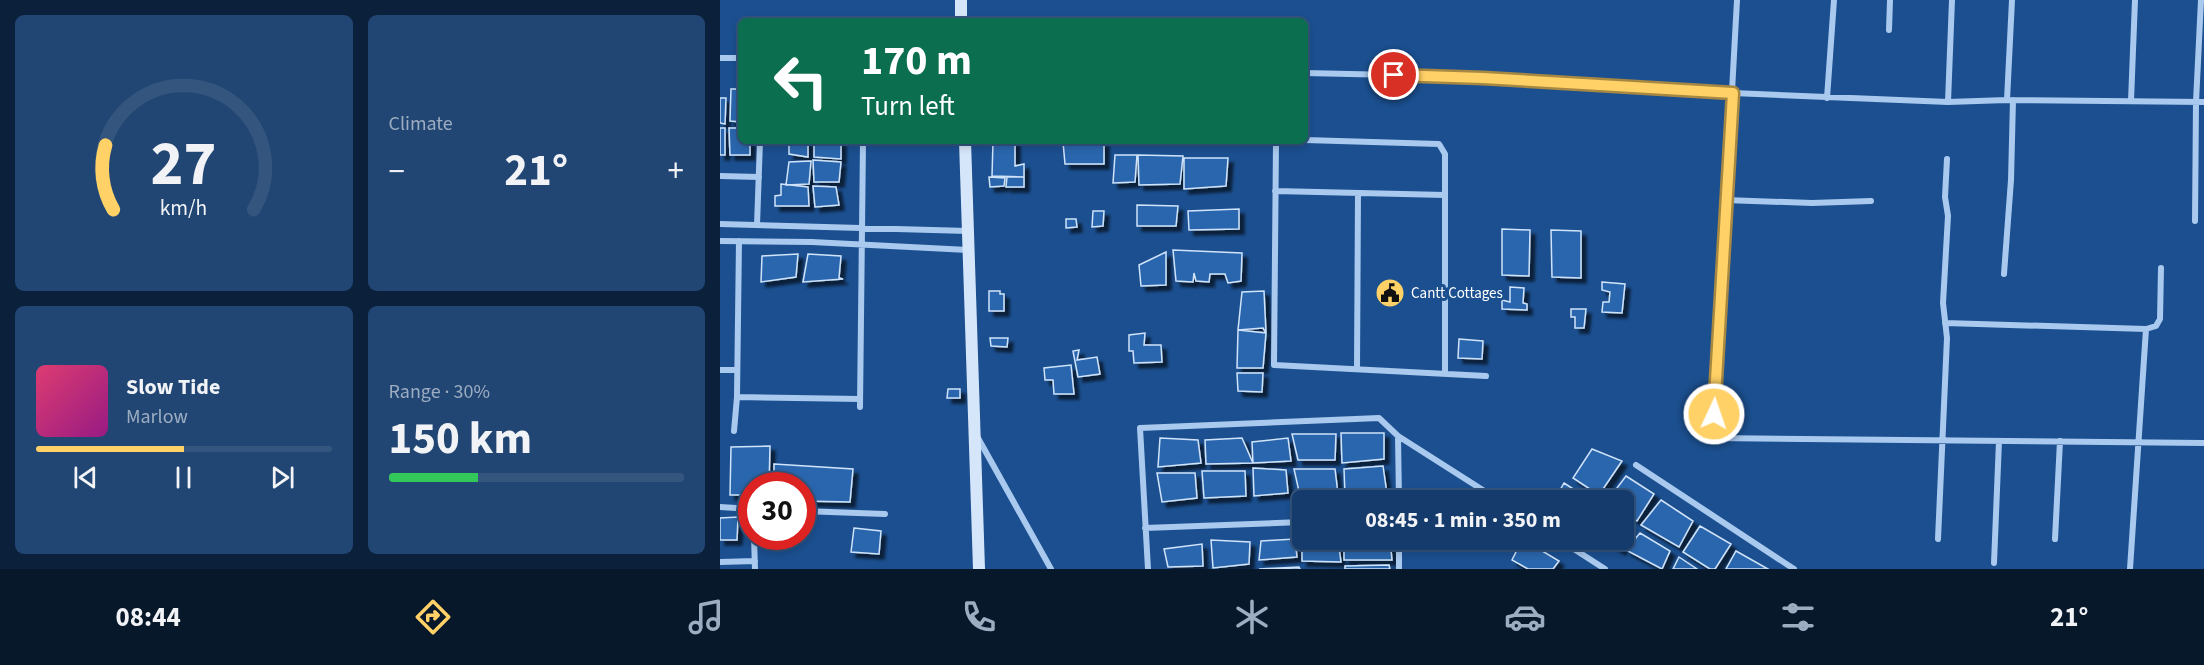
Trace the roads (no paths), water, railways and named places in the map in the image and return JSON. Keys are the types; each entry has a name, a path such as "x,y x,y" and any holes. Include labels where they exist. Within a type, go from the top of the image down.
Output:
{"main road":[{"path":"961,0 961,18"},
{"path":"965,144 979,569"}],"street":[{"path":"1737,0 1713,438 2204,443"},
{"path":"1827,98 1834,0"},
{"path":"1889,30 1890,0"},
{"path":"1948,102 1952,0"},
{"path":"2004,274 2011,180 2012,0"},
{"path":"2131,101 2135,0"},
{"path":"2195,221 2196,102 2201,0"},
{"path":"720,58 738,58"},
{"path":"1308,73 1483,78 1827,98 1948,102 2010,100 2204,102"},
{"path":"1308,140 1439,144 1445,154 1445,374"},
{"path":"757,225 760,144"},
{"path":"860,407 863,144"},
{"path":"1276,144 1274,365 1486,376"},
{"path":"1938,539 1944,440 1945,323 1943,303 1948,216 1947,159"},
{"path":"720,176 759,177"},
{"path":"1275,190 1445,195"},
{"path":"1357,369 1358,193"},
{"path":"1725,200 1812,203 1871,201"},
{"path":"720,224 968,231"},
{"path":"720,241 862,244 968,250"},
{"path":"734,430 737,397 739,241"},
{"path":"1945,323 2146,329 2156,326 2160,319 2161,268"},
{"path":"2130,569 2146,329"},
{"path":"720,370 737,370"},
{"path":"737,397 860,399"},
{"path":"1148,569 1140,428 1379,418 1398,436 1483,490"},
{"path":"973,429 1051,569"},
{"path":"1398,436 1399,490"},
{"path":"1994,563 1999,441"},
{"path":"2055,539 2060,441"},
{"path":"1636,465 1792,568"},
{"path":"720,507 738,508"},
{"path":"816,512 885,514"},
{"path":"1146,528 1292,522"},
{"path":"755,550 755,569"},
{"path":"1399,550 1400,568"},
{"path":"1576,550 1605,569"},
{"path":"720,562 755,561"}],"place":[{"name":"Cantt Cottages","path":"1390,293"}]}
